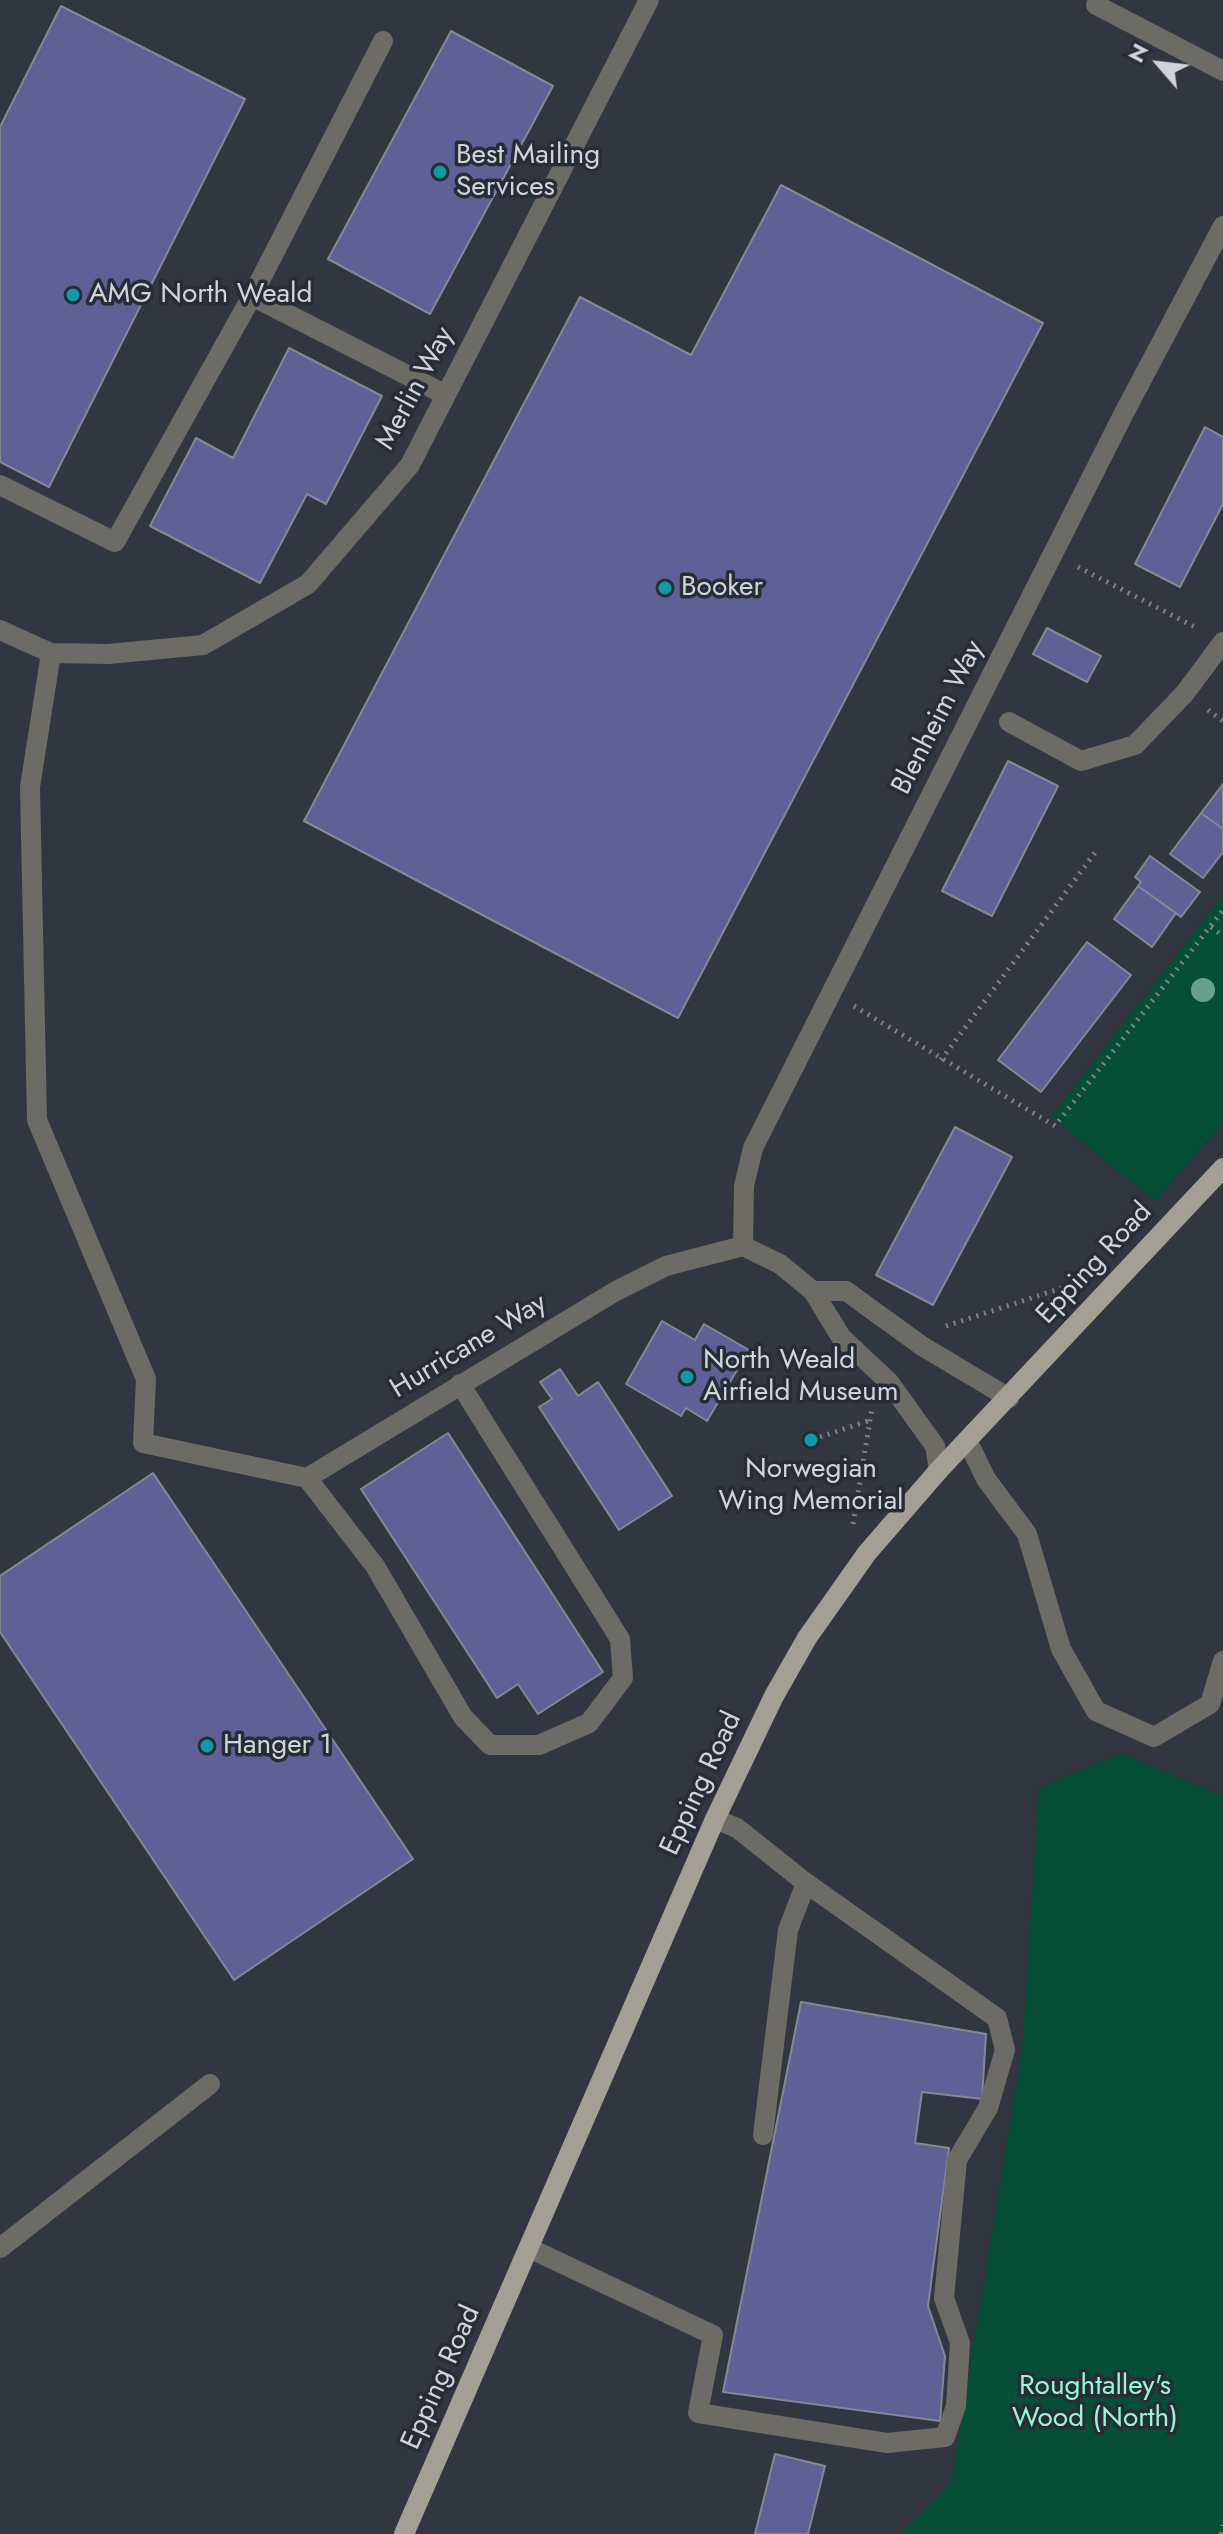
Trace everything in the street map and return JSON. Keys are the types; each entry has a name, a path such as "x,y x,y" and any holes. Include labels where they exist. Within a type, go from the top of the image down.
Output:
{"main road":[{"name":"Epping Road","path":"404,2534 715,1819 774,1696 807,1638 867,1553 939,1470 1223,1168"}],"street":[{"name":"Merlin Way","path":"0,630 51,653 108,654 203,645 308,584 410,465 649,0"},
{"path":"1096,5 1223,71"},
{"path":"0,485 115,542 252,296 383,41"},
{"name":"Blenheim Way","path":"743,1246 744,1186 753,1148 1123,415 1223,226"},
{"path":"252,296 446,395"},
{"path":"1009,722 1081,761 1135,745 1185,693 1216,638"},
{"path":"51,653 30,787 37,1120 146,1379 143,1443 307,1478 375,1566 463,1717 490,1745 539,1745 589,1723 623,1678 620,1639 460,1384"},
{"path":"743,1246 780,1264 813,1291 841,1337 889,1382 935,1446 939,1470"},
{"name":"Hurricane Way","path":"307,1478 616,1291 666,1266 743,1246"},
{"path":"813,1291 846,1291 922,1346 1009,1398"},
{"path":"968,1442 986,1479 1027,1534 1061,1649 1096,1711 1154,1737 1210,1704 1223,1661"},
{"path":"529,2248 713,2335 698,2413 887,2443 945,2437 956,2406 960,2343 944,2298 957,2160 988,2108 1005,2050 997,2018 806,1883 737,1828 715,1819"},
{"path":"763,2135 788,1930 806,1883"},
{"path":"0,2248 210,2084"}],"path":[{"path":"1075,565 1216,638"},
{"path":"941,1060 1097,850"},
{"path":"832,992 1055,1126 1223,910"},
{"path":"1211,927 1223,936"},
{"path":"938,1329 1087,1279"},
{"path":"850,1537 874,1399"},
{"path":"820,1437 871,1420"},
{"path":"1221,2534 1223,2525"}],"green space":[{"path":"1223,895 1223,1123 1155,1201 1051,1117"},
{"name":"Roughtalley's Wood (North)","path":"1120,1753 1223,1796 1223,2534 900,2534 951,2483 1022,2049 1039,1788"}],"building":[{"name":"AMG North Weald","path":"61,6 245,99 49,487 0,462 0,127"},
{"name":"Best Mailing Services","path":"451,31 553,86 430,314 328,259"},
{"name":"Booker","path":"781,185 1043,323 678,1018 304,821 580,297 691,355"},
{"path":"289,348 382,396 326,504 307,494 260,583 150,526 196,438 233,458"},
{"path":"1205,427 1223,437 1223,504 1180,587 1135,564"},
{"path":"1047,628 1101,656 1087,682 1033,654"},
{"path":"1008,761 1058,786 992,916 942,891"},
{"path":"1223,784 1223,829 1201,813"},
{"path":"1201,813 1223,829 1223,852 1203,878 1170,854"},
{"path":"1150,856 1200,892 1181,917 1138,886 1141,882 1135,877"},
{"path":"1138,886 1176,913 1152,947 1114,919"},
{"path":"1087,942 1131,975 1041,1092 998,1060"},
{"path":"955,1127 1012,1157 933,1305 876,1275"},
{"path":"662,1321 695,1340 704,1324 749,1350 707,1421 686,1408 681,1416 626,1384"},
{"path":"560,1369 578,1396 598,1382 672,1496 619,1530 539,1407 552,1399 540,1382"},
{"path":"448,1433 603,1672 538,1714 518,1684 497,1698 361,1489"},
{"name":"Hanger 1","path":"153,1473 413,1859 234,1980 0,1632 0,1576"},
{"path":"801,2002 986,2034 982,2099 922,2092 915,2143 949,2148 928,2306 945,2356 940,2421 723,2392"},
{"path":"775,2454 825,2466 808,2534 755,2534"}],"place":[{"name":"Best Mailing Services","path":"440,172"},
{"name":"AMG North Weald","path":"73,295"},
{"name":"Booker","path":"665,588"},
{"name":"North Weald Airfield Museum","path":"687,1377"},
{"name":"Norwegian Wing Memorial","path":"811,1440"},
{"name":"Hanger 1","path":"207,1746"}]}
